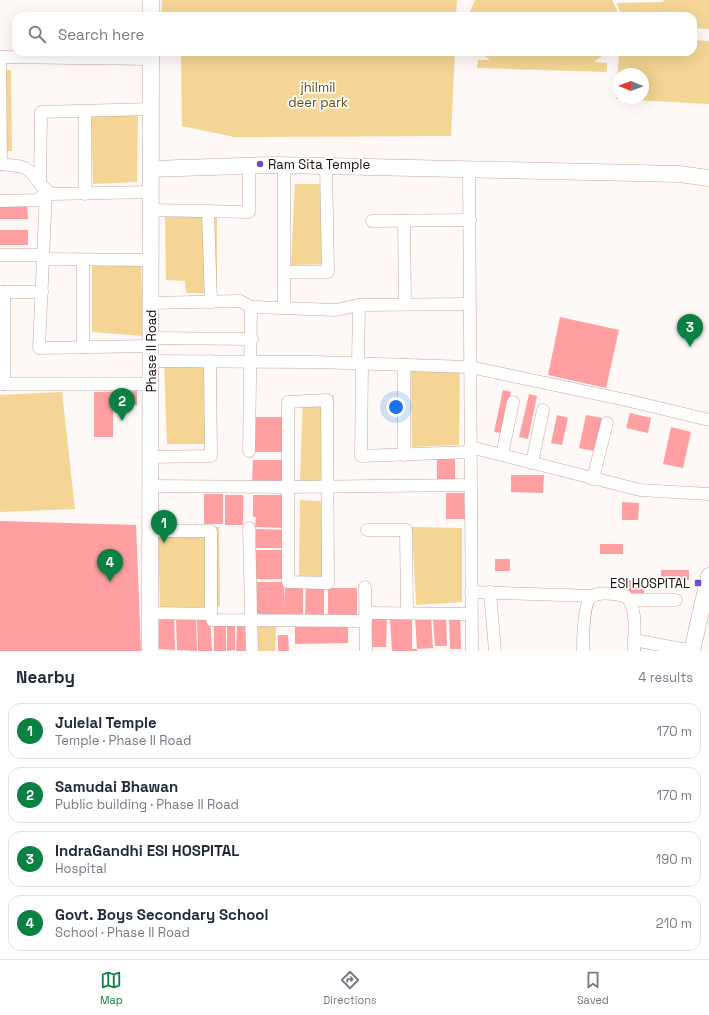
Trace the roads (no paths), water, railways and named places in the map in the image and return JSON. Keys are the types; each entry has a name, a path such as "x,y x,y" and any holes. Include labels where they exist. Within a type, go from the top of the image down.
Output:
{"street":[{"path":"151,0 151,12"},
{"path":"76,56 0,57 0,164 26,169 43,187 62,195 151,192"},
{"name":"Phase II Road","path":"150,651 151,56"},
{"path":"151,109 41,112 43,259 39,348 151,348 252,339"},
{"path":"85,112 85,194"},
{"path":"151,169 284,165 469,168 678,174 709,178"},
{"path":"284,165 284,308"},
{"path":"151,210 249,212 249,166"},
{"path":"284,272 328,272 326,166"},
{"path":"469,168 472,651"},
{"path":"0,201 38,200 43,187"},
{"path":"208,211 211,302"},
{"path":"372,222 470,220"},
{"path":"404,221 404,304"},
{"path":"0,255 41,255 43,259 151,260"},
{"path":"83,260 83,347"},
{"path":"42,292 2,292 2,384 150,384"},
{"path":"151,303 240,301 251,307 336,310 359,305 469,304"},
{"path":"359,305 361,456 404,455 470,449 502,455 640,490 709,494"},
{"path":"249,451 252,339 251,307"},
{"path":"151,348 210,361 470,367 626,400 709,420"},
{"path":"150,457 211,456 210,361"},
{"path":"404,365 404,455"},
{"path":"327,400 328,486 328,583 288,582 288,402 327,400"},
{"path":"502,455 513,402"},
{"path":"532,463 543,410"},
{"path":"593,478 607,423"},
{"path":"150,486 288,487 470,485"},
{"path":"248,528 252,651"},
{"path":"367,530 406,530 407,613"},
{"path":"150,531 211,531 212,620 366,617 407,613 471,614"},
{"path":"471,592 593,596 602,594 616,594 626,596 630,600 633,607 634,645 692,651 709,576"},
{"path":"365,587 366,651"},
{"path":"490,592 494,651"},
{"path":"583,651 584,622 588,600 593,596"},
{"path":"630,600 676,600"},
{"path":"150,613 211,614"}],"place":[{"name":"Ram Sita Temple","path":"260,164"},
{"name":"IndraGandhi ESI HOSPITAL","path":"690,347"},
{"name":"Samudai Bhawan","path":"122,421"},
{"name":"Julelal Temple","path":"164,543"},
{"name":"Govt. Boys Secondary School","path":"110,582"},
{"name":"ESI HOSPITAL","path":"698,583"}],"park label":[{"name":"jhilmil deer park","path":"318,94"}]}
